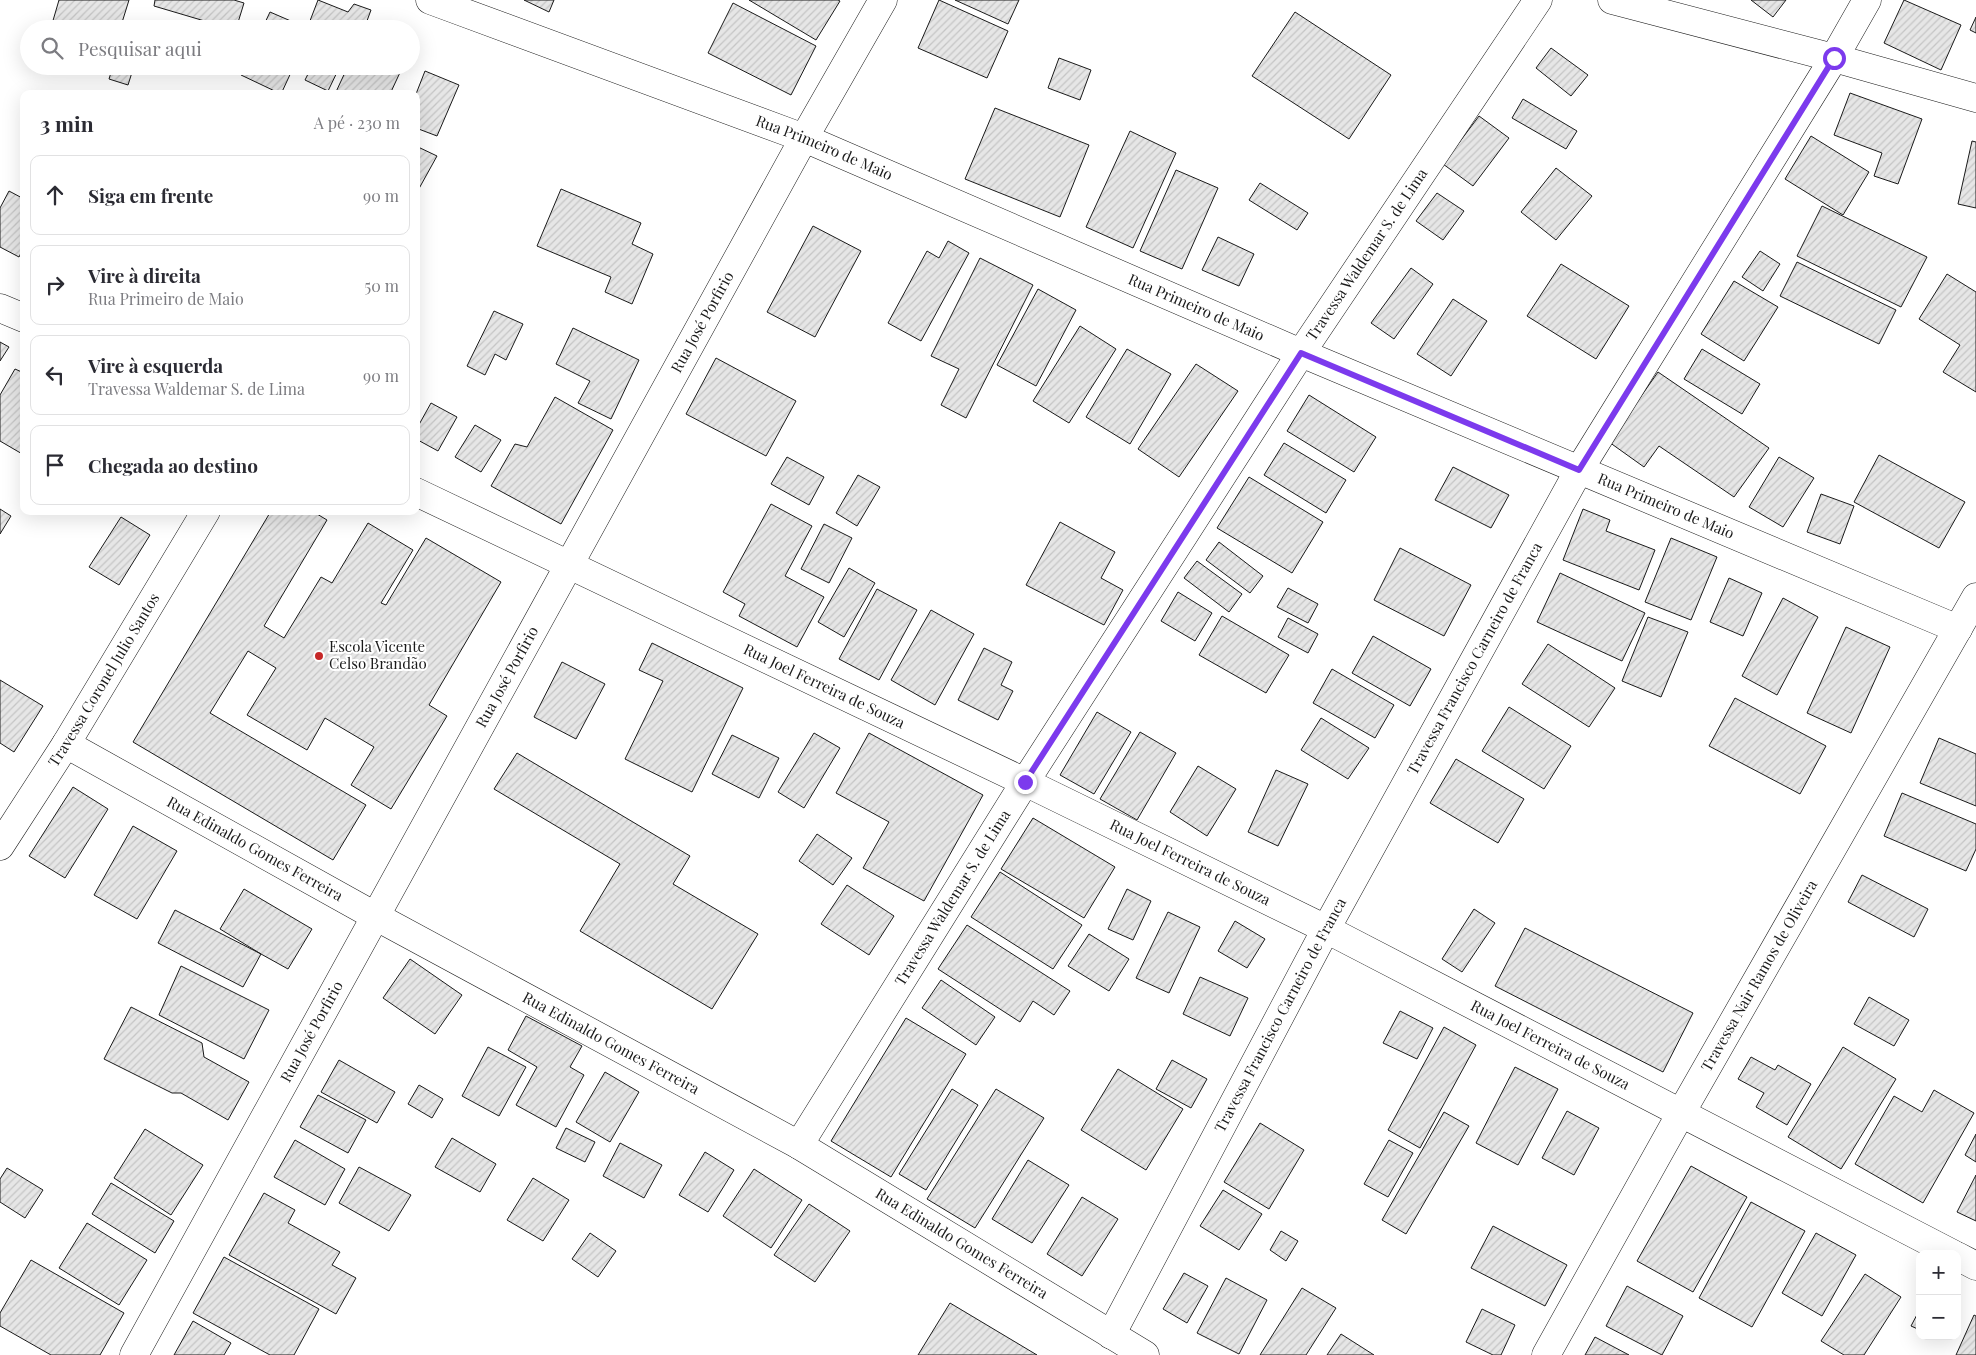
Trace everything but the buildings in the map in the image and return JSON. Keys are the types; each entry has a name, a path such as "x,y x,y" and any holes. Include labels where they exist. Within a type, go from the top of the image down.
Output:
{"street":[{"name":"Rua Primeiro de Maio","path":"430,0 804,138 1301,353 1958,629"},
{"name":"Rua José Porfirio","path":"134,1355 804,138 883,0"},
{"name":"Travessa Waldemar S. de Lima","path":"799,1145 1025,782 1301,353 1538,0"},
{"path":"1612,0 1834,58 1976,98"},
{"name":"Travessa Francisco Carneiro de Franca","path":"1111,1335 1326,929 1579,470 1834,58 1867,0"},
{"path":"0,308 20,316"},
{"name":"Rua Joel Ferreira de Souza","path":"420,494 1025,782 1326,929 1945,1250"},
{"name":"Travessa Coronel Julio Santos","path":"0,846 66,744 204,515"},
{"name":"Travessa Nair Ramos de Oliveira","path":"1546,1355 1681,1113 1976,597"},
{"name":"Rua Edinaldo Gomes Ferreira","path":"66,744 375,916 799,1145 1146,1355"},
{"path":"1961,1258 1976,1266"}],"place":[{"name":"Escola Vicente Celso Brandão","path":"319,656"}],"route":[{"path":"1025,782 1301,353 1579,470 1834,58"}]}
